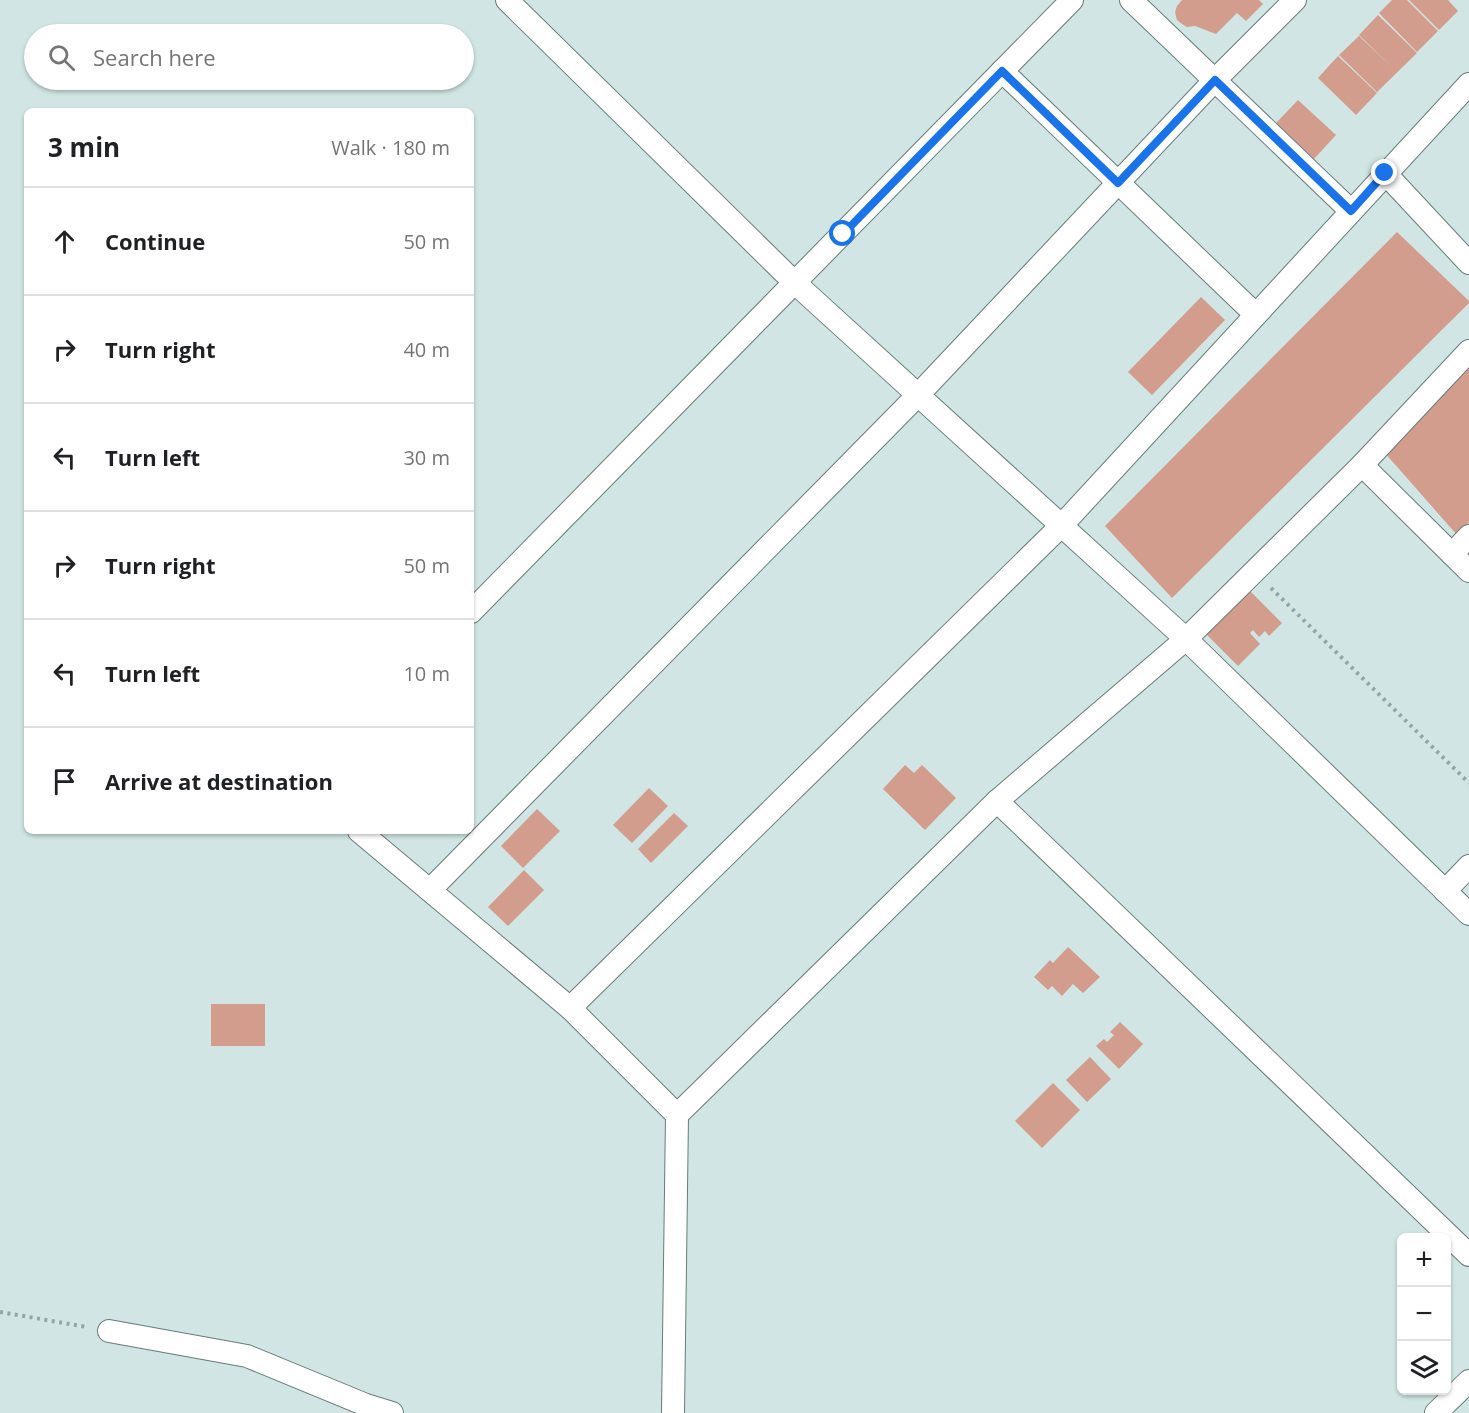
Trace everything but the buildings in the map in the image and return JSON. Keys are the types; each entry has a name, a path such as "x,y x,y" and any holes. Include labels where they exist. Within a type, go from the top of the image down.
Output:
{"street":[{"path":"507,0 795,283 1186,639 1469,914"},
{"path":"474,609 1071,0"},
{"path":"1131,0 1351,211"},
{"path":"430,890 918,395 1215,80 1295,0"},
{"path":"1002,71 1255,314"},
{"path":"570,1008 1062,525 1469,84"},
{"path":"1385,173 1469,263"},
{"path":"673,1413 677,1115 997,801 1186,639 1362,465 1469,351"},
{"path":"1362,465 1469,570"},
{"path":"1452,554 1469,536"},
{"path":"997,801 1469,1255"},
{"path":"362,834 570,1008 677,1115"},
{"path":"1445,891 1469,866"},
{"path":"109,1331 247,1356 366,1405 392,1413"},
{"path":"1436,1413 1469,1381"}],"path":[{"path":"1254,572 1469,783"},
{"path":"0,1312 109,1331"}],"route":[{"path":"843,234 1002,71 1118,183 1215,80 1351,211 1385,173"}]}
